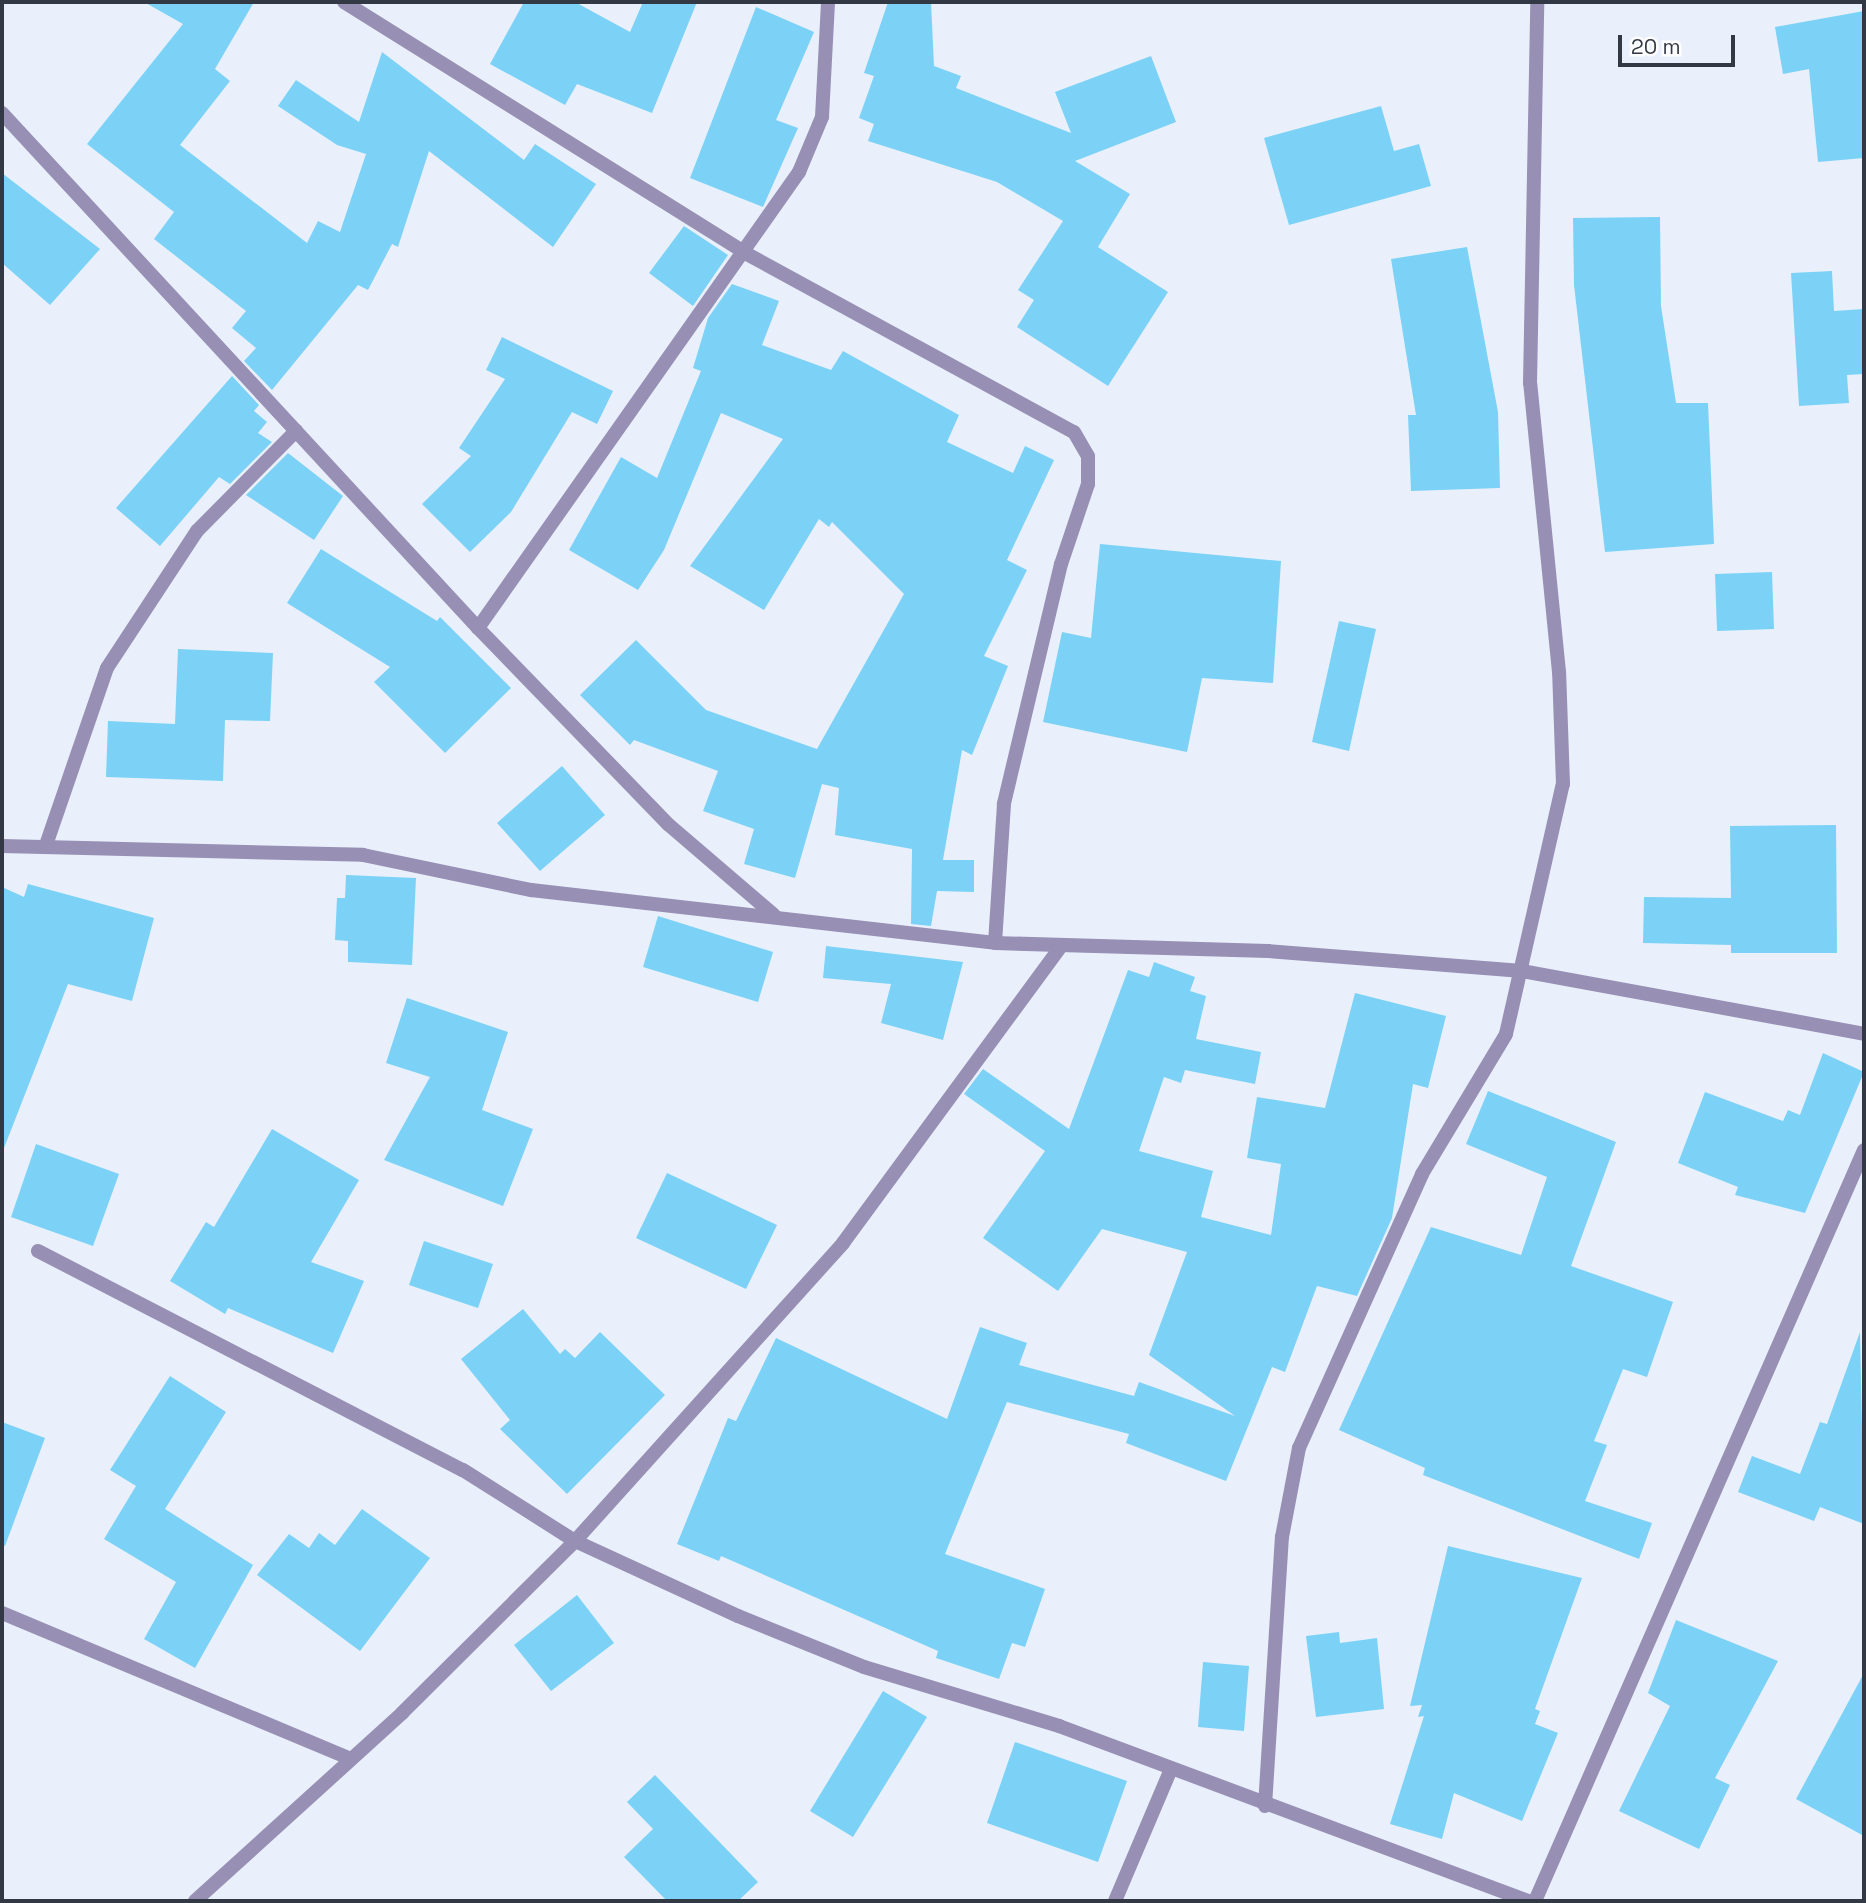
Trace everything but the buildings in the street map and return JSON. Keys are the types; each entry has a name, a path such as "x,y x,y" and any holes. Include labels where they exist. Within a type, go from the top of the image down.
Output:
{"street":[{"path":"344,2 747,254 1074,432 1087,456 1088,484 1062,564 1004,804 995,943"},
{"path":"478,628 747,254 800,173 822,117 828,2"},
{"path":"1265,1806 1282,1537 1299,1448 1422,1174 1506,1034 1563,784 1559,672 1530,383 1537,2"},
{"path":"2,113 478,628 669,825 774,915"},
{"path":"46,845 107,668 197,531 296,432"},
{"path":"2,846 363,855 531,890 774,915 995,943 1059,949 1268,951 1522,971 1864,1034"},
{"path":"195,1901 351,1759 575,1541 844,1243 1059,949"},
{"path":"1535,1901 1864,1150"},
{"path":"38,1251 463,1470 575,1541 864,1667 1059,1726 1265,1806 1528,1901"},
{"path":"2,1613 351,1759"},
{"path":"1115,1901 1171,1769"}]}
